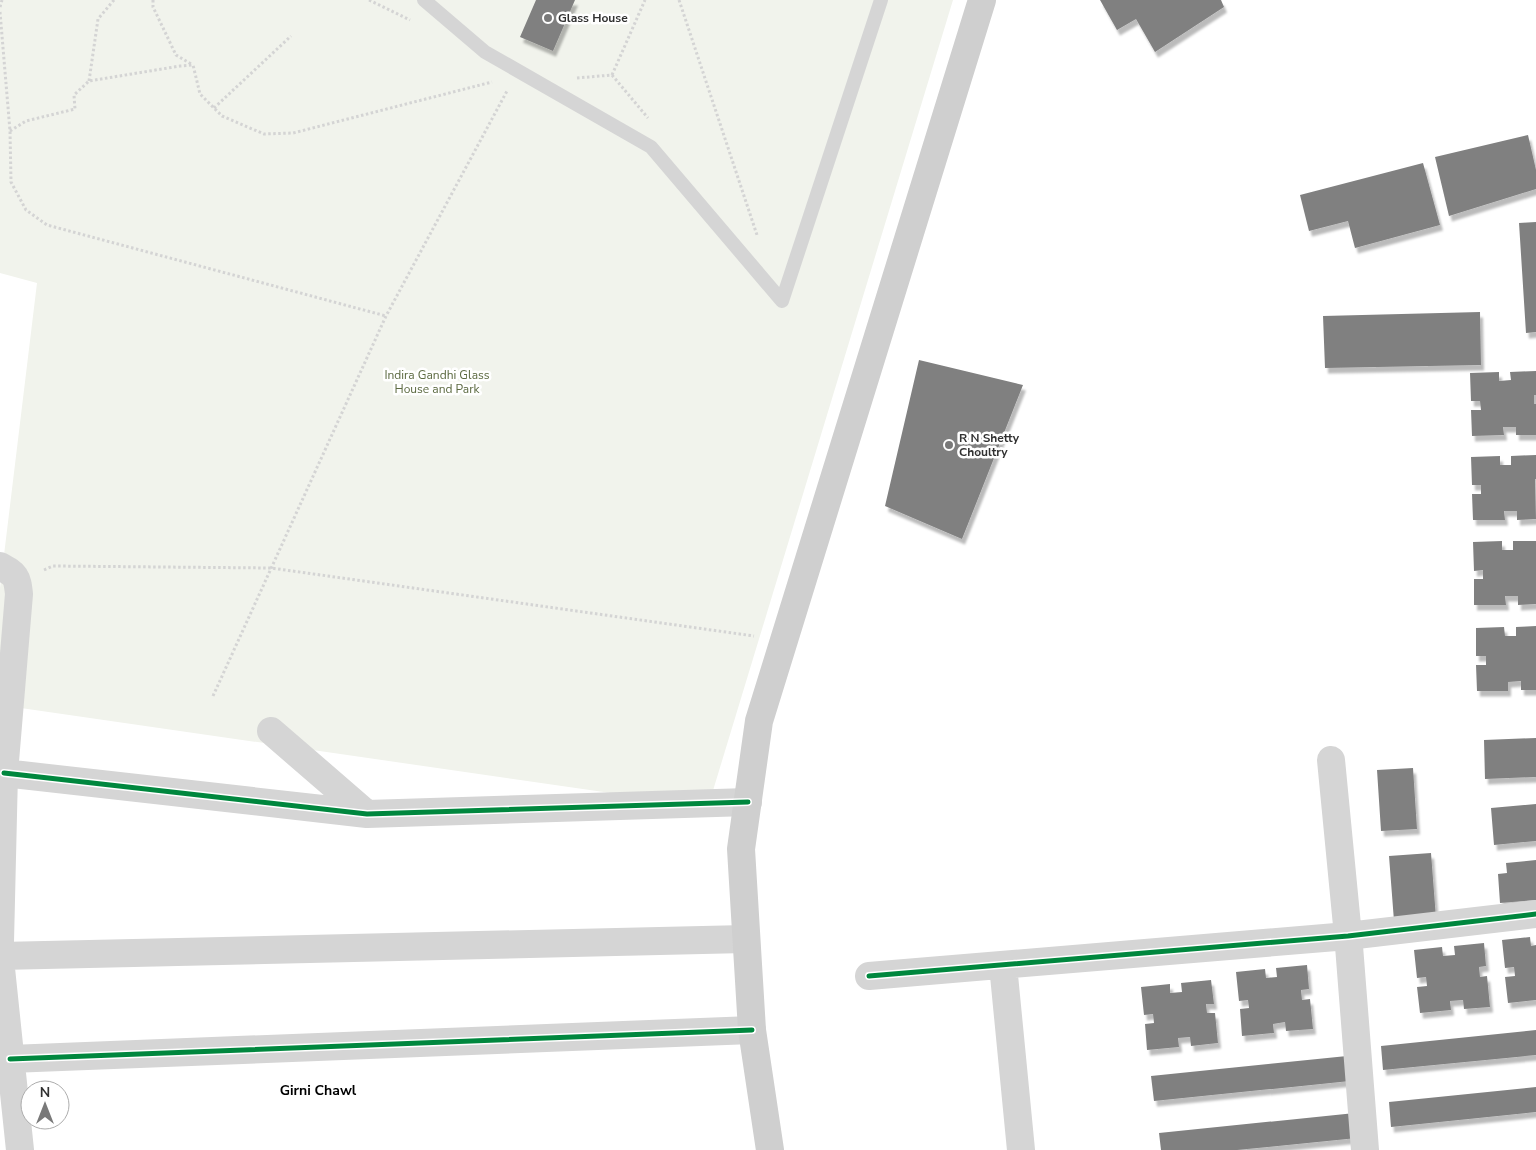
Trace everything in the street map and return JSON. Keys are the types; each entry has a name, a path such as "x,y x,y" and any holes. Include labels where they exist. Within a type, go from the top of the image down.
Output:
{"main road":[{"path":"770,1150 752,1030 741,849 759,721 982,0"}],"street":[{"path":"0,942 4,773 19,594 9,573"},
{"path":"271,731 367,814"},
{"path":"1332,760 1365,1150"},
{"path":"4,773 367,814 748,802"},
{"path":"869,976 1348,936 1536,914"},
{"path":"20,1150 0,958 746,939"},
{"path":"1003,965 1021,1150"},
{"path":"10,1058 752,1030"}],"lane":[{"path":"424,0 485,52 651,147 782,301 881,0"}],"path":[{"path":"0,7 2,0"},
{"path":"89,81 98,19 114,0"},
{"path":"154,0 154,7 176,54 193,65 200,94 222,116 264,134 293,133 499,80"},
{"path":"645,0 612,75 650,120"},
{"path":"680,0 758,236"},
{"path":"0,12 10,131 11,182 26,210 47,225 386,316"},
{"path":"214,108 291,36"},
{"path":"10,131 26,121 75,109 74,95 89,81 193,65"},
{"path":"213,696 386,316 511,85"},
{"path":"9,573 53,566 271,568 784,640"}],"green space":[{"name":"Indira Gandhi Glass House and Park","path":"0,0 953,0 708,807 0,705 0,588 37,283 0,273"}],"building":[{"name":"Glass House","path":"536,0 575,0 553,51 520,37"},
{"path":"1100,0 1221,0 1224,7 1155,52 1136,19 1117,30"},
{"path":"1528,135 1536,170 1536,189 1449,216 1435,157"},
{"path":"1423,163 1440,225 1355,248 1348,221 1309,231 1300,195"},
{"path":"1536,222 1536,332 1526,333 1519,223"},
{"path":"1480,312 1481,365 1325,368 1323,316"},
{"name":"R N Shetty Choultry","path":"919,360 1023,385 962,539 885,506"},
{"path":"1536,371 1534,404 1536,404 1536,435 1516,435 1516,427 1503,427 1504,435 1472,436 1471,410 1481,410 1480,401 1471,401 1470,373 1499,372 1499,381 1511,380 1510,372"},
{"path":"1536,455 1536,519 1517,520 1517,511 1504,511 1505,520 1473,520 1472,494 1481,494 1481,485 1472,485 1471,457 1500,456 1500,465 1511,465 1511,456"},
{"path":"1502,541 1502,550 1513,550 1513,541 1536,541 1536,604 1518,605 1518,596 1505,596 1506,605 1474,605 1474,579 1483,579 1483,570 1474,571 1473,542"},
{"path":"1536,626 1536,690 1521,690 1521,681 1508,682 1508,691 1477,691 1476,665 1486,665 1486,656 1476,656 1476,628 1504,627 1505,636 1516,636 1516,627"},
{"path":"1536,738 1536,777 1485,779 1484,740"},
{"path":"1413,768 1417,829 1381,831 1377,770"},
{"path":"1536,804 1536,841 1494,845 1491,808"},
{"path":"1431,853 1436,918 1394,921 1389,856"},
{"path":"1536,860 1536,900 1500,903 1498,874 1507,873 1506,863"},
{"path":"1530,937 1531,946 1536,945 1536,1000 1508,1003 1505,977 1515,976 1514,967 1505,968 1502,940"},
{"path":"1484,943 1486,966 1479,967 1480,977 1487,976 1490,1007 1464,1009 1463,1000 1450,1001 1451,1010 1420,1013 1417,987 1427,986 1426,977 1417,978 1414,950 1442,947 1443,956 1455,955 1454,946"},
{"path":"1307,965 1309,989 1301,990 1302,1000 1310,999 1313,1029 1286,1031 1285,1022 1273,1024 1274,1033 1242,1036 1240,1009 1249,1008 1248,1000 1239,1001 1236,972 1265,969 1266,978 1277,977 1276,968"},
{"path":"1211,980 1214,1004 1206,1004 1207,1013 1215,1013 1218,1043 1191,1046 1190,1037 1178,1038 1179,1047 1147,1050 1145,1024 1154,1023 1153,1014 1144,1015 1141,987 1170,984 1170,993 1182,992 1181,983"},
{"path":"1536,1030 1536,1055 1383,1070 1381,1046"},
{"path":"1347,1056 1350,1081 1154,1101 1151,1076"},
{"path":"1536,1087 1536,1112 1391,1127 1389,1102"},
{"path":"1355,1113 1357,1138 1237,1150 1161,1150 1159,1133"}],"cycle path":[{"path":"4,773 367,814 748,802"},
{"path":"869,976 1348,936 1536,914"},
{"path":"10,1059 752,1030"}],"place":[{"name":"Glass House","path":"548,18"},
{"name":"R N Shetty Choultry","path":"949,445"}],"district":[{"name":"Girni Chawl","path":"318,1090"}]}
